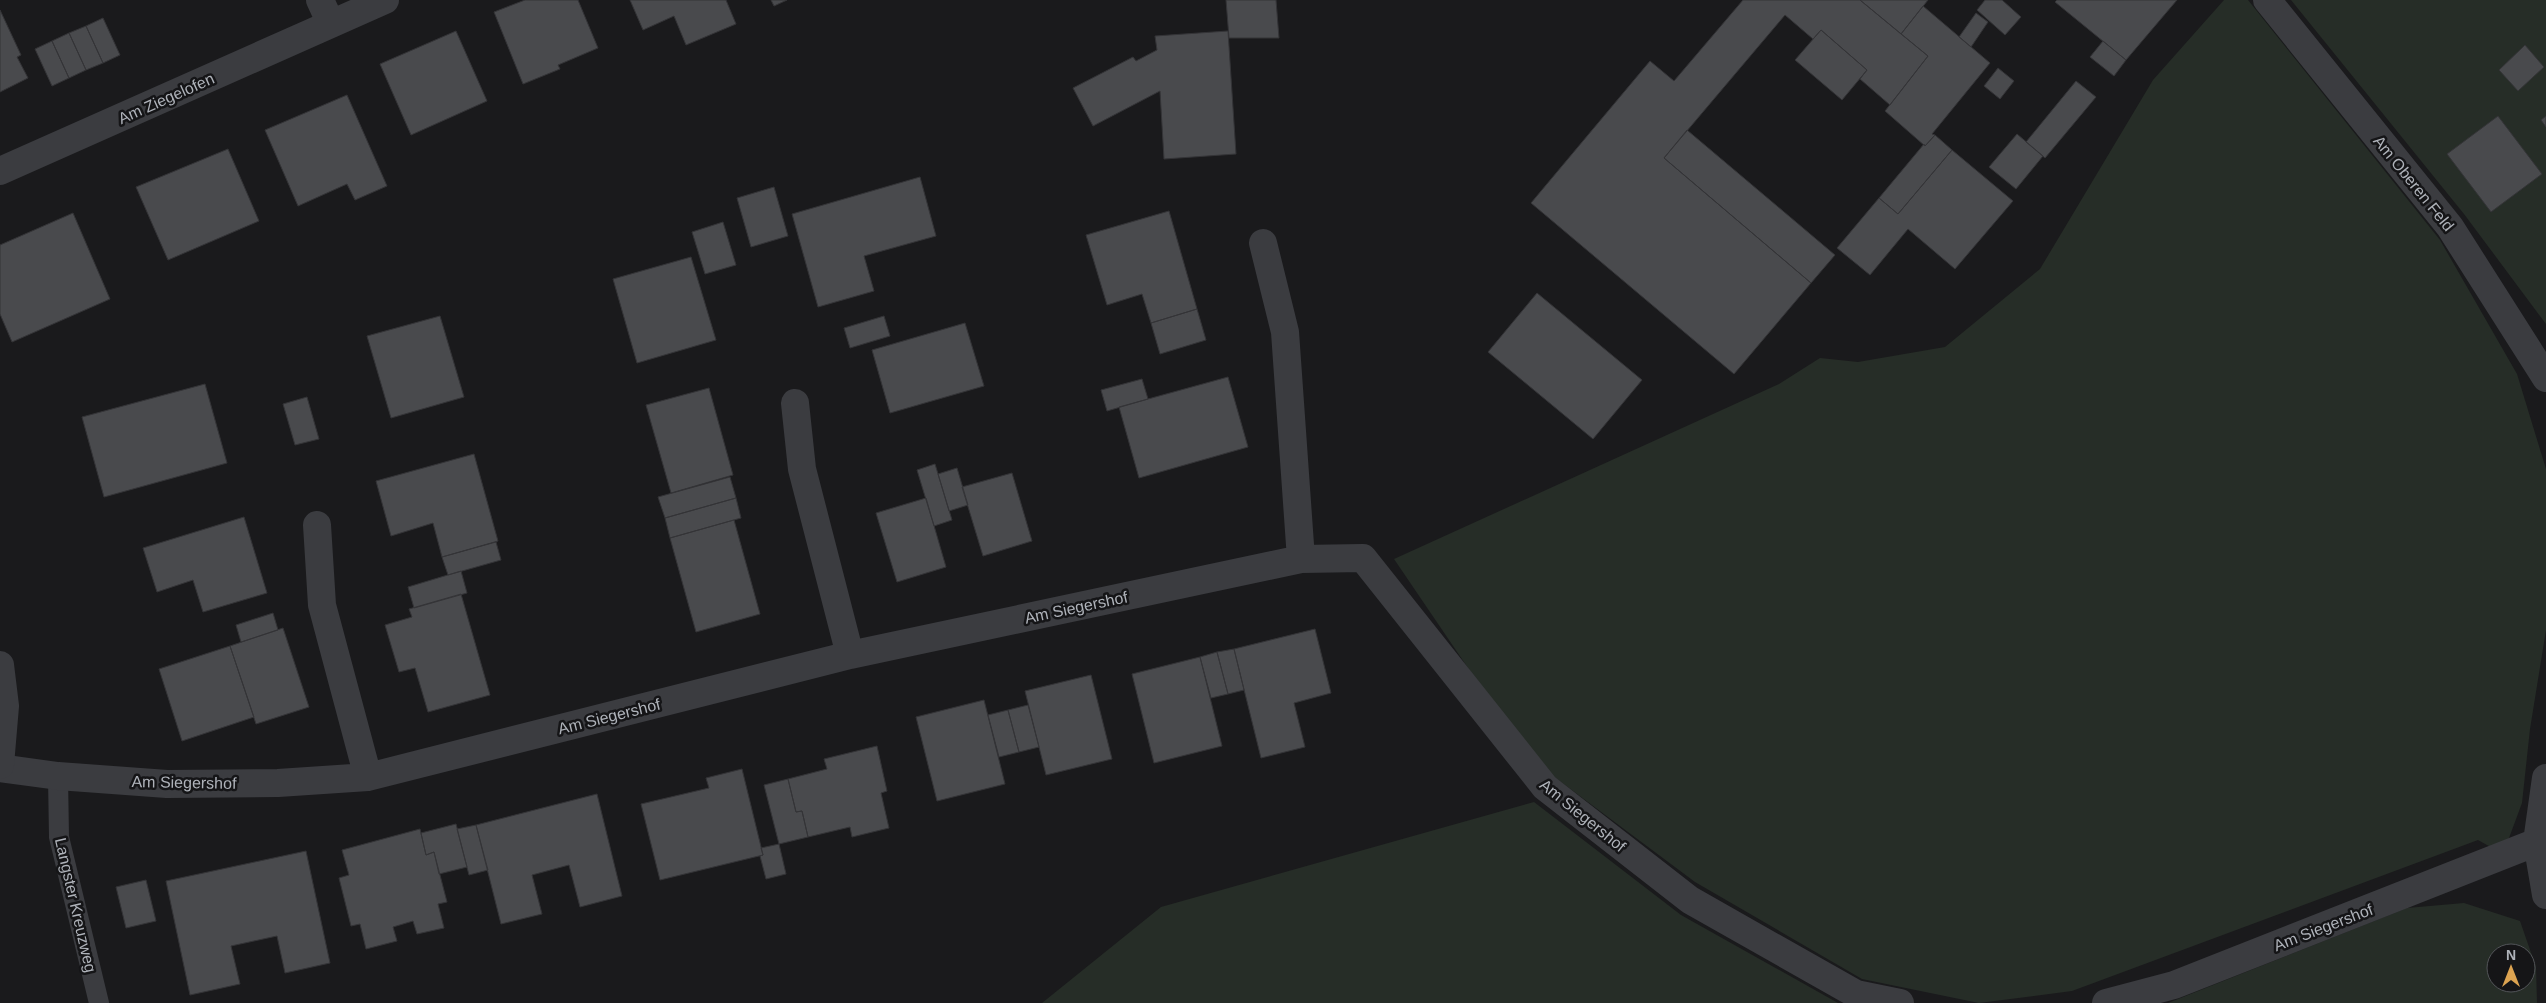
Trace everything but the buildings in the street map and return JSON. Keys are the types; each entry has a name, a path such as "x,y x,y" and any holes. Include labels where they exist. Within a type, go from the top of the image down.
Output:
{"street":[{"name":"Am Ziegelofen","path":"0,171 325,12 385,0"},
{"name":"Am Oberen Feld","path":"2267,0 2450,227 2546,378"},
{"path":"1263,243 1285,332 1301,559"},
{"path":"795,403 802,469 850,655"},
{"path":"317,525 322,605 368,777"},
{"name":"Am Siegershof","path":"0,766 58,776 167,784 278,783 368,777 850,655 1301,559 1363,558 1545,787 1690,900 1856,994 1900,1003"},
{"path":"0,665 5,706 0,766"},
{"path":"2546,778 2537,842 2546,895"},
{"name":"Am Siegershof","path":"2106,1003 2174,985 2537,842"}],"lane":[{"name":"Langster Kreuzweg","path":"58,776 59,837 99,1003"}],"shaded area":[{"path":"2224,0 2248,0 2440,240 2517,374 2546,469 2546,630 2530,729 2522,803 2509,838 2496,850 2478,840 2072,991 1979,1003 1862,979 1695,882 1553,776 1502,718 1394,559 1779,384 1820,358 1858,362 1945,347 2040,269 2153,80"},
{"path":"2291,0 2546,0 2546,324 2464,214"},
{"path":"1534,802 1681,915 1838,1003 1042,1003 1161,907"},
{"path":"2464,903 2520,921 2528,943 2486,943 2486,993 2536,993 2536,967 2537,1003 2168,1003 2407,908"}]}
